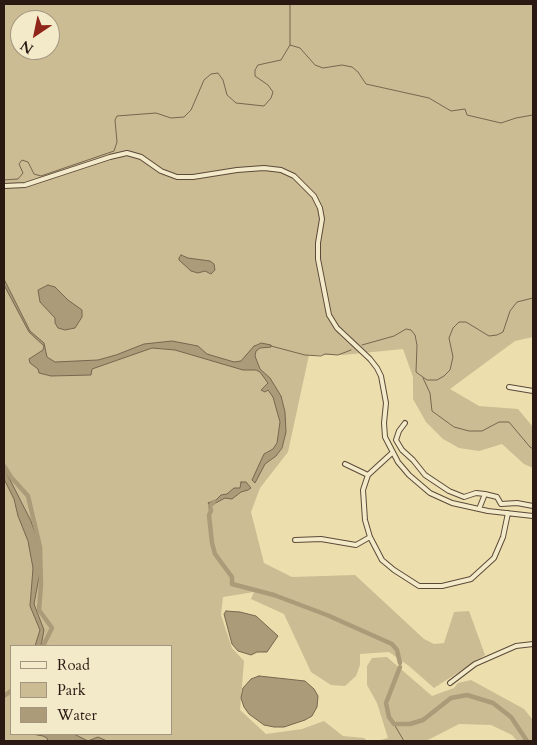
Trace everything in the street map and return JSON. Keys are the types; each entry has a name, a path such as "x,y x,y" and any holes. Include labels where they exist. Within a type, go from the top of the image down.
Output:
{"street":[{"path":"5,186 30,184 127,153 141,157 161,171 177,177 193,177 245,168 281,170 294,176 314,196 320,208 322,219 318,243 318,259 326,301 333,323 370,359 381,376 386,404 385,436 392,453 403,469 430,493 452,503 479,509 533,516"},
{"path":"509,387 533,391"},
{"path":"405,424 399,431 396,440 402,450 416,463 425,475 457,495 464,497 476,493 485,494 497,497 501,504 517,503 533,506"},
{"path":"392,453 368,475 364,490 365,520 370,537 382,560 419,586 442,586 471,579 494,558 503,537 508,513"},
{"path":"345,464 368,475"},
{"path":"479,509 485,494"},
{"path":"295,540 321,539 356,545 370,537"},
{"path":"450,683 475,664 516,646 533,644"}],"green space":[{"path":"4,4 533,4 533,337 515,341 450,389 479,406 518,409 533,427 533,468 524,464 502,444 479,451 459,448 443,439 426,422 413,399 413,377 403,349 343,355 309,355 288,452 260,488 251,512 264,563 292,577 355,575 424,639 434,644 444,643 454,612 469,611 485,655 434,688 409,666 389,652 360,654 360,665 356,676 345,686 331,685 311,672 284,614 251,599 254,592 223,597 221,615 232,648 244,661 240,710 266,734 302,729 324,721 343,736 364,738 367,741 4,741"},
{"path":"387,657 432,696 454,688 458,683 471,680 524,709 533,720 533,741 517,741 512,735 491,725 459,724 426,741 376,741 388,738 377,703 367,685 367,666 372,658"}],"water":[{"path":"181,255 188,258 210,261 214,264 215,270 211,274 205,271 198,273 191,271 179,260"},
{"path":"4,279 30,331 44,343 47,357 55,362 98,360 144,344 172,341 198,346 207,354 234,362 241,361 254,346 261,343 271,345 271,347 260,348 256,351 255,356 260,369 270,378 281,396 285,412 286,432 282,448 276,456 265,464 255,483 252,480 264,454 273,449 277,443 280,422 273,397 268,390 265,392 261,390 268,383 260,372 256,370 243,370 175,350 152,348 92,369 91,375 51,376 39,373 38,369 30,363 29,359 43,350 44,346 29,332 4,285"},
{"path":"48,285 55,287 82,310 82,317 75,328 65,330 58,328 55,318 40,302 38,290"},
{"path":"4,468 31,521 39,545 40,572 34,604 44,630 41,645 35,645 40,630 30,606 33,568 28,541 18,516 14,499 4,479"},
{"path":"241,482 246,482 251,488 241,492 232,499 225,498 210,506 208,503 216,500 221,495 227,494 234,488 240,488"},
{"path":"226,611 256,616 278,636 267,652 257,652 251,655 238,651 232,644 224,614"},
{"path":"259,676 305,681 314,689 318,696 317,707 312,716 284,727 274,727 264,725 249,714 241,698 243,688 251,679"},
{"path":"38,735 76,735 88,741 48,741 43,736"},
{"path":"98,737 107,741 88,741"}],"waterway":[{"path":"290,4 290,45"},
{"path":"4,180 18,179 23,173 19,164 22,160 28,162 34,174 41,176 114,151 117,142 115,120 117,116 156,113 171,118 184,117 191,110 204,80 211,74 218,73 223,80 227,95 236,103 264,106 271,98 273,92 268,85 255,76 255,70 258,65 281,60 290,45 300,48 315,65 323,68 342,65 352,67 366,84 429,98 451,111 465,109 467,115 501,123 533,115"},
{"path":"362,345 394,336 406,329 411,330 415,335 417,345 416,372 427,380 437,380 450,370 453,357 449,338 453,328 459,322 466,322 489,336 497,335 503,332 510,311 517,302 533,298"},
{"path":"271,346 305,355 321,356 325,354 338,355 351,350"},
{"path":"423,378 430,393 432,411 454,427 469,431 482,431 499,422 509,422 533,449"},
{"path":"4,466 28,496 40,547 41,584 39,610 52,628 44,645"},
{"path":"214,502 210,506 211,511 209,515 212,543 215,554 232,577 232,584 274,595 327,615 392,644 397,650 400,663"},
{"path":"400,667 386,703 389,717 394,724 410,724 423,720 451,698 467,695 493,703 511,717 527,741"},
{"path":"4,696 10,692"},
{"path":"394,724 404,741"}]}
